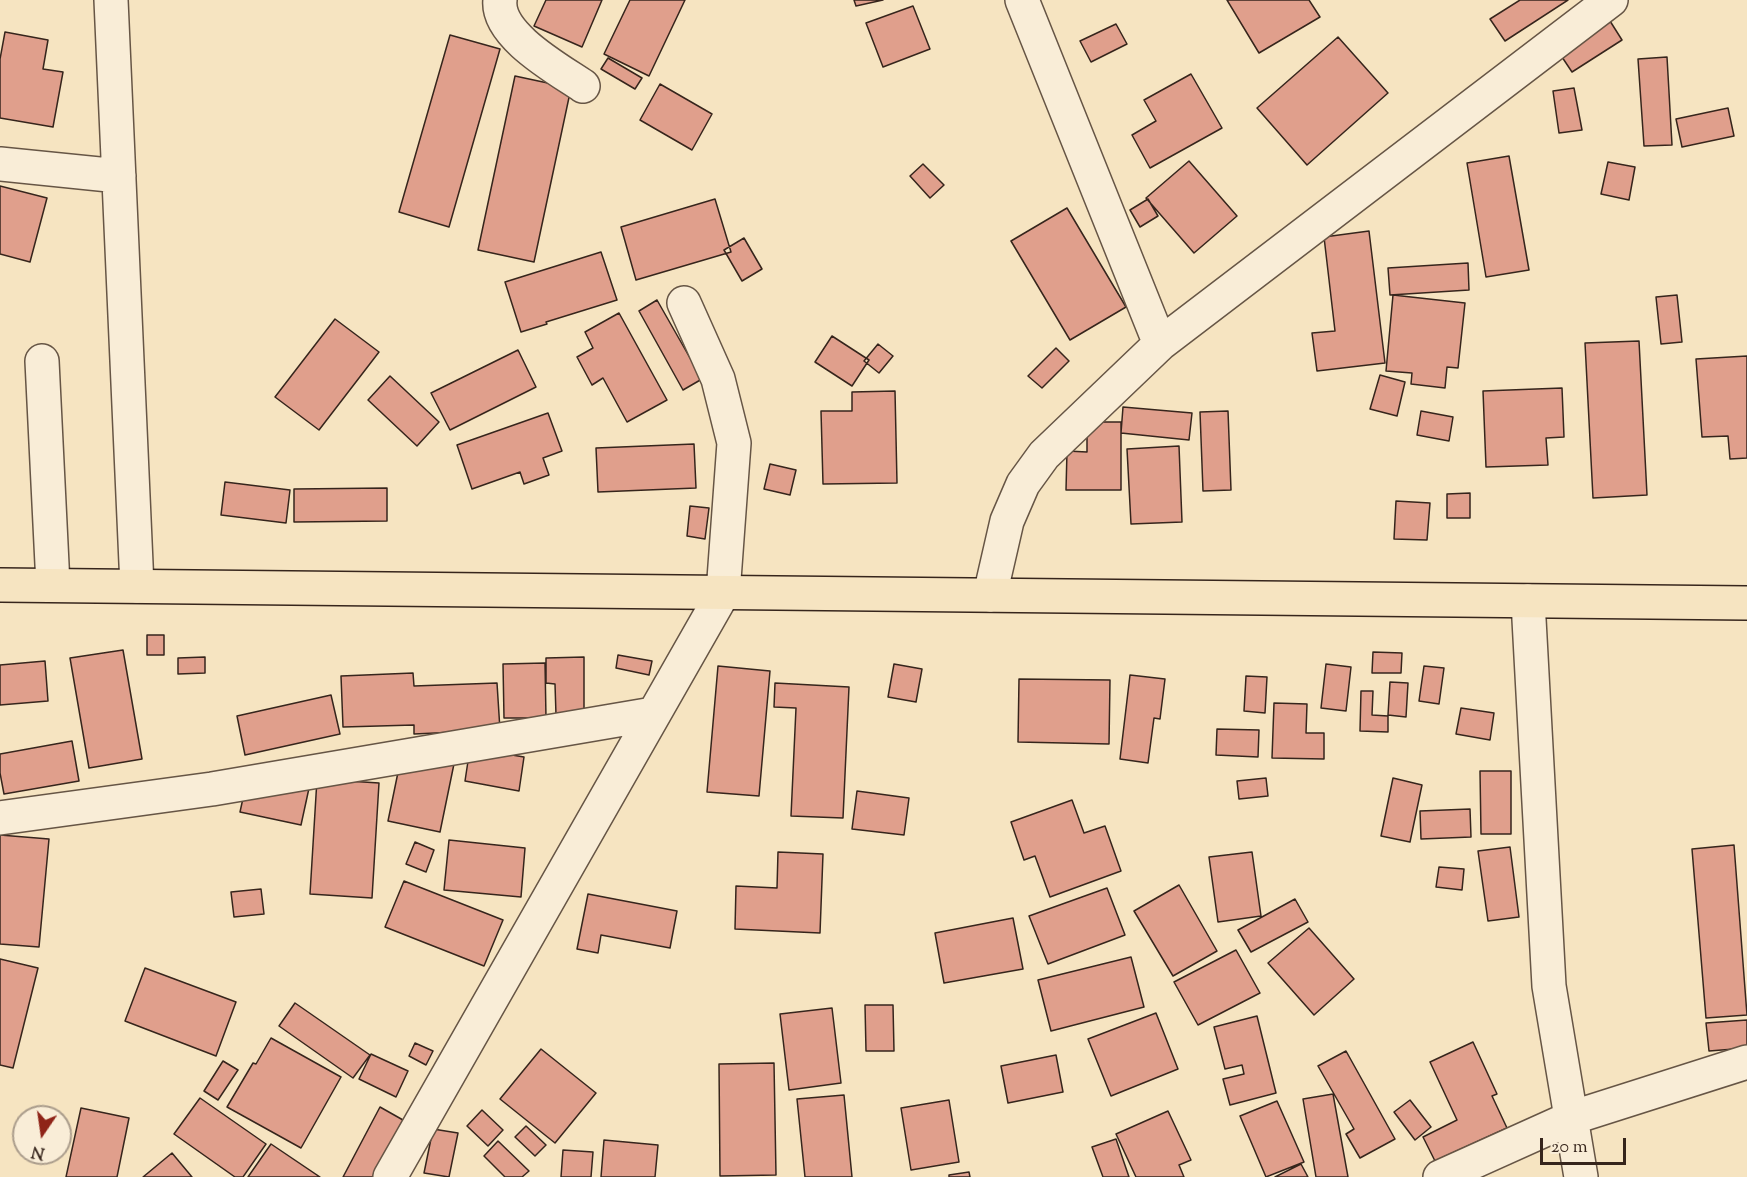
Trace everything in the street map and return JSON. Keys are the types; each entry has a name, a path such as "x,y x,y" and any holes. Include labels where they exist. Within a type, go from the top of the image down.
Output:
{"main road":[{"path":"0,585 1747,603"}],"street":[{"path":"111,0 136,586"},
{"path":"500,0 499,8 521,42 584,86"},
{"path":"1022,0 1160,344"},
{"path":"990,595 1007,521 1023,484 1044,455 1160,344 1611,0"},
{"path":"0,164 119,176"},
{"path":"390,1177 723,592 734,443 718,379 684,303"},
{"path":"42,361 53,585"},
{"path":"1528,601 1549,986 1581,1177"},
{"path":"0,818 212,789 653,714"},
{"path":"1440,1177 1571,1118 1747,1062"}],"building":[{"path":"546,0 602,0 582,47 534,26"},
{"path":"630,0 685,0 649,76 604,54"},
{"path":"854,0 883,0 856,6"},
{"path":"1227,0 1309,0 1320,17 1259,53"},
{"path":"1520,0 1568,0 1505,41 1490,19"},
{"path":"913,6 930,49 883,67 866,23"},
{"path":"1610,21 1622,40 1572,72 1560,54"},
{"path":"1116,24 1127,44 1091,62 1080,41"},
{"path":"5,32 48,40 43,69 63,72 53,127 0,118 0,59"},
{"path":"450,35 500,49 449,227 399,212"},
{"path":"1338,37 1388,93 1307,165 1257,108"},
{"path":"1667,57 1672,145 1644,146 1638,59"},
{"path":"608,58 642,78 635,89 601,69"},
{"path":"1191,74 1222,128 1150,168 1132,135 1156,121 1144,100"},
{"path":"515,76 571,88 534,262 478,250"},
{"path":"660,84 712,114 692,150 640,120"},
{"path":"1574,88 1582,130 1559,133 1553,91"},
{"path":"1728,108 1734,136 1682,147 1676,119"},
{"path":"1509,156 1529,270 1486,277 1467,163"},
{"path":"1189,161 1237,216 1194,253 1146,198"},
{"path":"1608,162 1635,167 1629,200 1601,194"},
{"path":"923,164 944,185 930,198 910,176"},
{"path":"0,186 47,198 30,262 0,254"},
{"path":"715,199 731,252 636,280 621,227"},
{"path":"1148,199 1158,216 1140,227 1130,210"},
{"path":"1067,208 1126,307 1070,340 1011,241"},
{"path":"1369,231 1385,363 1317,371 1312,333 1335,331 1324,237"},
{"path":"744,238 762,269 742,281 724,250"},
{"path":"601,252 617,300 521,332 505,282"},
{"path":"1468,263 1469,290 1390,295 1388,268"},
{"path":"1393,295 1465,303 1458,368 1447,367 1445,388 1411,384 1412,373 1386,371"},
{"path":"1677,295 1682,342 1661,344 1656,297"},
{"path":"657,300 702,379 683,390 639,311"},
{"path":"619,313 667,400 627,422 603,378 592,385 577,357 593,348 585,332"},
{"path":"335,319 379,352 319,430 275,397"},
{"path":"832,336 869,360 852,386 815,362"},
{"path":"1639,341 1647,495 1593,498 1585,343"},
{"path":"878,344 893,356 879,373 864,361"},
{"path":"1056,348 1069,361 1042,388 1028,376"},
{"path":"518,350 536,387 450,430 431,393"},
{"path":"1747,356 1747,458 1730,459 1728,436 1702,437 1696,359"},
{"path":"1380,375 1405,382 1397,416 1370,409"},
{"path":"390,376 439,422 417,446 368,400"},
{"path":"1562,388 1564,437 1546,438 1548,465 1486,467 1483,391"},
{"path":"895,391 897,483 823,484 821,411 852,411 852,392"},
{"path":"1123,407 1192,413 1189,440 1121,433"},
{"path":"1228,411 1231,490 1203,491 1200,412"},
{"path":"1421,411 1453,417 1449,441 1417,435"},
{"path":"548,413 562,451 543,458 549,475 524,484 520,472 472,489 457,445"},
{"path":"1087,422 1121,422 1121,490 1066,490 1067,451 1087,452"},
{"path":"694,444 696,488 598,492 596,448"},
{"path":"1179,446 1182,522 1131,524 1127,449"},
{"path":"770,464 796,470 790,495 764,489"},
{"path":"225,482 290,490 286,523 221,515"},
{"path":"387,488 387,521 294,522 294,489"},
{"path":"1470,493 1470,518 1447,518 1447,494"},
{"path":"1396,501 1430,503 1427,540 1394,539"},
{"path":"690,506 709,508 705,539 687,536"},
{"path":"147,635 164,635 164,655 147,655"},
{"path":"123,650 142,759 89,768 70,658"},
{"path":"1373,652 1402,653 1401,673 1372,673"},
{"path":"618,655 652,661 649,675 616,668"},
{"path":"205,657 205,673 178,674 178,658"},
{"path":"584,657 584,715 556,715 555,684 546,683 546,658"},
{"path":"45,661 48,701 0,705 0,665"},
{"path":"545,663 546,718 504,718 503,664"},
{"path":"894,664 922,669 916,702 888,697"},
{"path":"1326,664 1351,667 1346,711 1321,708"},
{"path":"718,666 770,671 759,796 707,792"},
{"path":"1424,666 1444,668 1439,704 1419,701"},
{"path":"413,673 414,686 497,683 500,730 414,734 414,725 343,727 341,676"},
{"path":"1130,675 1165,679 1160,719 1154,718 1148,763 1120,759"},
{"path":"1246,676 1267,677 1265,713 1244,711"},
{"path":"1019,679 1110,680 1109,744 1018,742"},
{"path":"1390,682 1408,683 1406,717 1388,715"},
{"path":"775,683 849,687 843,818 791,816 796,708 774,707"},
{"path":"1361,691 1373,691 1372,715 1388,716 1388,732 1360,731"},
{"path":"331,695 340,734 245,755 237,716"},
{"path":"1274,703 1307,704 1306,733 1324,733 1324,759 1272,758"},
{"path":"1461,708 1494,713 1490,740 1456,734"},
{"path":"1217,729 1259,730 1258,757 1216,755"},
{"path":"72,741 79,781 4,794 0,773 0,754"},
{"path":"403,748 455,759 440,832 388,821"},
{"path":"470,748 524,757 519,791 465,781"},
{"path":"250,766 311,779 301,825 240,812"},
{"path":"1480,771 1511,771 1511,834 1481,834"},
{"path":"1266,778 1268,796 1239,799 1237,781"},
{"path":"1393,778 1422,785 1410,842 1381,836"},
{"path":"317,779 379,783 372,898 310,894"},
{"path":"857,791 909,798 904,835 852,829"},
{"path":"1072,800 1084,833 1105,826 1121,871 1050,897 1035,856 1024,860 1011,822"},
{"path":"1470,809 1471,837 1421,839 1420,811"},
{"path":"0,835 49,839 39,947 0,944"},
{"path":"449,840 525,848 521,897 444,890"},
{"path":"415,842 434,850 426,872 406,864"},
{"path":"1734,845 1747,1015 1706,1018 1692,849"},
{"path":"1510,847 1519,917 1488,921 1478,851"},
{"path":"778,852 823,854 820,933 735,929 736,886 777,888"},
{"path":"1252,852 1261,916 1218,922 1209,857"},
{"path":"1439,867 1464,869 1462,890 1436,887"},
{"path":"404,881 503,920 484,966 385,927"},
{"path":"1179,885 1217,951 1173,976 1134,911"},
{"path":"1107,888 1125,935 1048,964 1029,916"},
{"path":"261,889 264,914 234,917 231,892"},
{"path":"588,894 677,911 670,948 601,935 598,953 577,949"},
{"path":"1295,899 1308,922 1251,952 1238,930"},
{"path":"1013,918 1023,969 944,983 935,933"},
{"path":"1309,928 1354,979 1314,1015 1268,963"},
{"path":"1236,950 1260,993 1198,1025 1174,982"},
{"path":"1131,957 1144,1007 1051,1031 1038,980"},
{"path":"0,959 38,968 13,1068 0,1065"},
{"path":"145,968 236,1002 216,1056 125,1021"},
{"path":"295,1003 370,1055 353,1078 279,1026"},
{"path":"865,1005 893,1005 894,1051 866,1051"},
{"path":"832,1008 841,1083 789,1090 780,1014"},
{"path":"1156,1013 1178,1069 1111,1096 1088,1039"},
{"path":"1257,1016 1276,1093 1230,1105 1223,1079 1244,1074 1242,1065 1225,1069 1214,1027"},
{"path":"1747,1020 1747,1048 1709,1051 1706,1023"},
{"path":"271,1038 341,1077 301,1148 227,1107"},
{"path":"1473,1042 1497,1094 1492,1096 1507,1128 1435,1161 1423,1137 1457,1120 1430,1062"},
{"path":"415,1043 433,1051 426,1065 409,1056"},
{"path":"541,1049 596,1093 555,1143 500,1099"},
{"path":"1346,1051 1395,1139 1360,1158 1346,1134 1354,1129 1318,1066"},
{"path":"371,1054 408,1071 396,1097 359,1079"},
{"path":"1056,1055 1063,1092 1008,1103 1001,1066"},
{"path":"223,1061 238,1070 218,1100 204,1091"},
{"path":"774,1063 776,1175 720,1176 719,1064"},
{"path":"1333,1094 1348,1177 1316,1177 1303,1099"},
{"path":"844,1095 852,1177 805,1177 797,1099"},
{"path":"200,1098 266,1144 243,1177 235,1177 174,1134"},
{"path":"949,1100 959,1162 911,1170 901,1108"},
{"path":"1410,1100 1431,1127 1415,1140 1394,1112"},
{"path":"1277,1101 1304,1162 1266,1177 1240,1116"},
{"path":"380,1107 403,1120 373,1177 343,1177"},
{"path":"81,1108 129,1118 117,1177 66,1177 69,1165 72,1165 72,1149"},
{"path":"482,1110 503,1130 488,1146 467,1126"},
{"path":"1168,1111 1191,1160 1179,1165 1184,1177 1136,1177 1116,1134"},
{"path":"526,1126 546,1145 535,1156 515,1137"},
{"path":"433,1129 458,1133 449,1177 424,1173"},
{"path":"1116,1139 1129,1177 1103,1177 1092,1147"},
{"path":"604,1140 658,1145 655,1177 601,1177"},
{"path":"498,1141 529,1171 522,1177 505,1177 484,1156"},
{"path":"271,1144 320,1177 248,1177"},
{"path":"563,1150 593,1152 591,1177 561,1177"},
{"path":"172,1153 192,1177 143,1177"},
{"path":"1301,1164 1308,1177 1275,1177"},
{"path":"969,1172 970,1177 949,1177 949,1175"}]}
